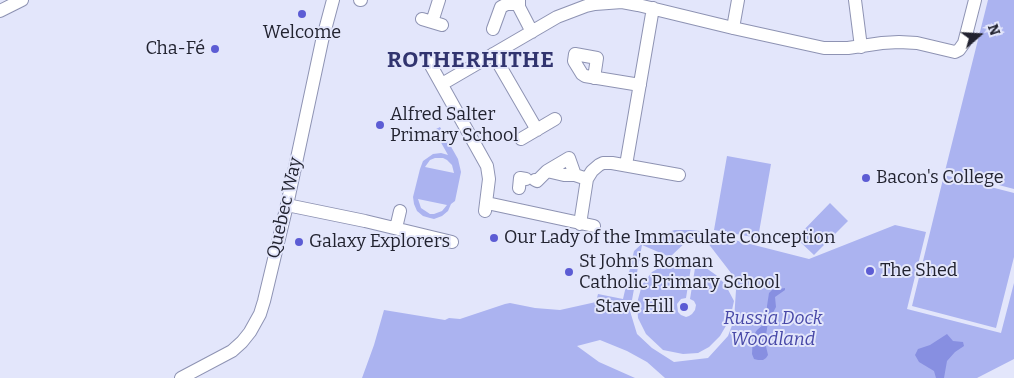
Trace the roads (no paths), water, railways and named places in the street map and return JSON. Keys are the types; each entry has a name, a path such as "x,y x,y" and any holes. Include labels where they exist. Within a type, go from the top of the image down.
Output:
{"street":[{"path":"0,11 22,0"},
{"name":"Quebec Way","path":"180,378 232,351 250,332 260,314 287,205 322,41 333,0"},
{"path":"432,22 439,0"},
{"path":"733,28 738,0"},
{"path":"855,0 862,47"},
{"path":"442,84 557,17 594,2 622,2 653,8 824,48 862,47 899,42 917,43 955,52 964,44 975,0"},
{"path":"493,29 502,3 511,4 518,2 532,32"},
{"path":"626,165 653,8"},
{"path":"493,54 537,130"},
{"path":"429,62 487,166 489,178 486,207 594,226"},
{"path":"594,78 640,85"},
{"path":"521,139 555,119"},
{"path":"580,224 587,179 592,170 603,163 626,165 679,175"},
{"path":"526,182 537,180 547,172 564,175 575,174 587,179"},
{"path":"287,205 363,226 396,228 452,242"},
{"path":"396,228 400,211"}],"place":[{"name":"Welcome","path":"302,14"},
{"name":"Cha-Fé","path":"215,49"},
{"name":"Alfred Salter Primary School","path":"380,125"},
{"name":"Bacon's College","path":"866,178"},
{"name":"Our Lady of the Immaculate Conception","path":"494,238"},
{"name":"Galaxy Explorers","path":"299,242"},
{"name":"The Shed","path":"870,271"},
{"name":"St John's Roman Catholic Primary School","path":"569,272"},
{"name":"Stave Hill","path":"684,307"}],"district":[{"name":"ROTHERHITHE","path":"471,61"}],"park label":[{"name":"Russia Dock Woodland","path":"773,329"}]}
